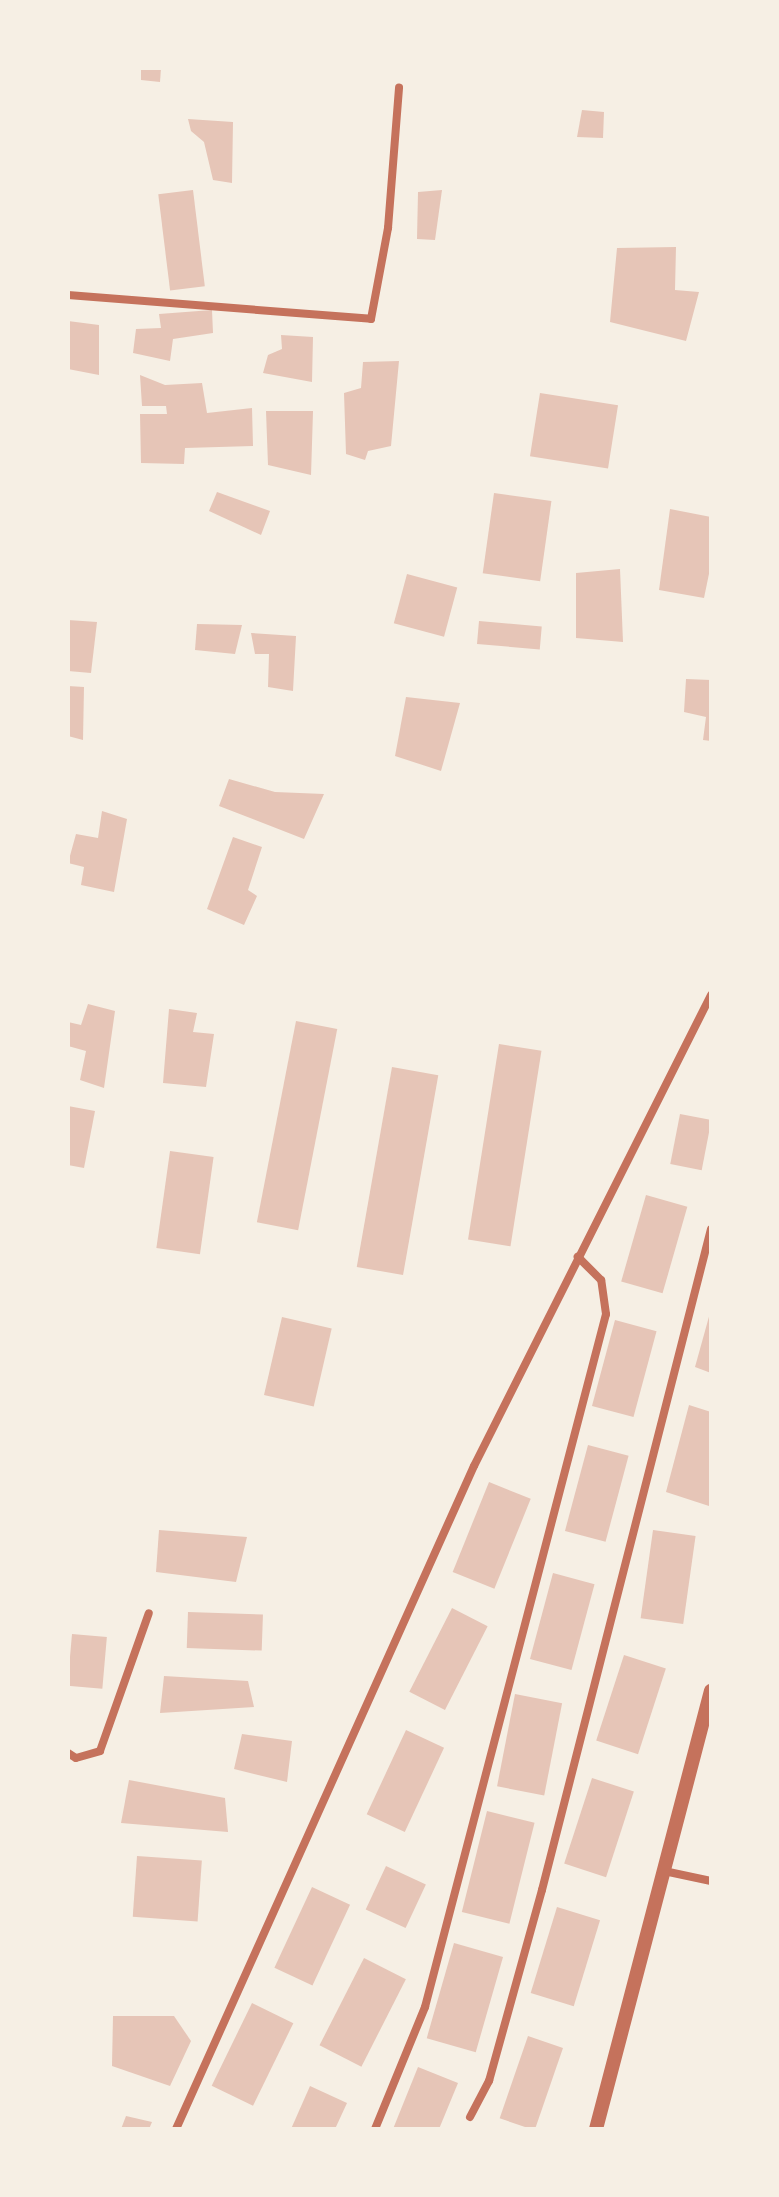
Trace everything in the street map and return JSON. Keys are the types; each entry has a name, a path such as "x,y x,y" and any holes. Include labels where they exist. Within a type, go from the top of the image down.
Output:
{"street":[{"path":"68,295 371,319 388,228 399,87"},
{"path":"176,2129 474,1466 711,995"},
{"path":"470,2117 489,2081 542,1890 711,1229"},
{"path":"375,2129 425,2007 606,1314 601,1280 578,1257"},
{"path":"68,1753 76,1758 100,1751 149,1613"},
{"path":"596,2129 711,1691"},
{"path":"664,1871 711,1881"}],"building":[{"path":"141,68 161,68 160,82 141,80"},
{"path":"582,110 604,112 603,138 577,137"},
{"path":"188,119 233,122 232,183 213,180 204,142 191,131"},
{"path":"193,190 205,286 170,291 158,194"},
{"path":"442,190 435,240 417,239 418,192"},
{"path":"676,247 675,290 699,292 686,341 610,322 617,248"},
{"path":"212,310 213,333 173,339 170,361 133,353 136,329 161,328 159,314"},
{"path":"68,321 99,325 99,375 68,369"},
{"path":"281,335 313,337 312,382 263,373 268,355 282,349"},
{"path":"399,361 391,446 368,451 365,460 346,454 344,393 361,388 363,362"},
{"path":"140,375 165,385 202,383 207,413 252,408 253,446 185,448 184,464 141,463 140,414 167,414 166,406 142,406"},
{"path":"540,393 618,405 608,469 530,456"},
{"path":"266,411 313,411 311,475 268,465"},
{"path":"217,492 270,511 261,535 209,511"},
{"path":"494,493 551,501 540,581 483,573"},
{"path":"670,509 711,517 711,564 704,598 659,590"},
{"path":"620,569 623,642 576,638 576,573"},
{"path":"407,574 457,587 444,637 394,623"},
{"path":"68,620 97,622 91,673 68,671"},
{"path":"479,621 542,626 540,649 477,644"},
{"path":"197,624 242,625 235,654 195,650"},
{"path":"251,633 296,636 293,691 268,687 269,654 255,654"},
{"path":"686,679 711,680 711,741 703,740 706,717 684,712"},
{"path":"68,686 84,687 83,740 68,736"},
{"path":"406,697 460,703 441,771 395,756"},
{"path":"229,779 275,792 324,794 304,839 219,806"},
{"path":"102,811 127,819 114,892 81,885 84,867 68,863 76,834 98,838"},
{"path":"233,837 262,847 248,890 257,896 244,925 207,909"},
{"path":"88,1004 115,1011 104,1088 80,1080 86,1051 68,1046 68,1022 81,1025"},
{"path":"169,1009 197,1013 193,1032 214,1034 206,1087 163,1083"},
{"path":"296,1021 337,1029 298,1230 257,1222"},
{"path":"499,1044 541,1051 510,1246 468,1240"},
{"path":"392,1067 438,1075 403,1275 357,1267"},
{"path":"68,1106 95,1111 84,1168 68,1165"},
{"path":"680,1114 711,1120 702,1170 670,1164"},
{"path":"170,1151 214,1157 200,1254 156,1248"},
{"path":"646,1195 687,1207 663,1293 621,1282"},
{"path":"711,1314 711,1373 695,1367"},
{"path":"282,1317 332,1328 314,1406 264,1395"},
{"path":"615,1320 657,1331 633,1417 592,1406"},
{"path":"689,1405 711,1412 709,1506 666,1492"},
{"path":"588,1445 629,1456 606,1542 565,1531"},
{"path":"489,1482 531,1499 494,1589 453,1572"},
{"path":"159,1530 247,1537 236,1582 156,1572"},
{"path":"653,1530 696,1536 683,1624 641,1618"},
{"path":"553,1573 595,1584 571,1670 530,1659"},
{"path":"452,1608 488,1626 445,1710 409,1692"},
{"path":"188,1612 263,1615 262,1651 187,1648"},
{"path":"72,1634 107,1637 102,1689 68,1686"},
{"path":"624,1655 666,1669 638,1754 596,1741"},
{"path":"164,1676 248,1681 254,1707 160,1713"},
{"path":"515,1694 562,1703 544,1795 497,1786"},
{"path":"406,1730 444,1748 405,1832 367,1814"},
{"path":"242,1734 292,1741 287,1782 234,1769"},
{"path":"592,1778 634,1792 606,1877 564,1864"},
{"path":"129,1780 225,1798 228,1832 121,1823"},
{"path":"487,1811 535,1823 509,1924 462,1912"},
{"path":"137,1856 202,1861 198,1921 133,1917"},
{"path":"386,1866 426,1885 406,1928 366,1910"},
{"path":"312,1887 350,1905 312,1985 274,1968"},
{"path":"557,1907 600,1920 574,2006 531,1993"},
{"path":"454,1943 503,1957 476,2052 427,2038"},
{"path":"364,1958 406,1979 361,2067 320,2045"},
{"path":"252,2003 293,2023 253,2106 212,2086"},
{"path":"113,2016 174,2016 191,2041 170,2086 112,2066"},
{"path":"528,2036 563,2048 535,2129 500,2118"},
{"path":"418,2067 458,2083 439,2129 393,2129"},
{"path":"310,2086 347,2103 335,2129 291,2129"},
{"path":"126,2116 152,2122 149,2129 121,2129"}]}
